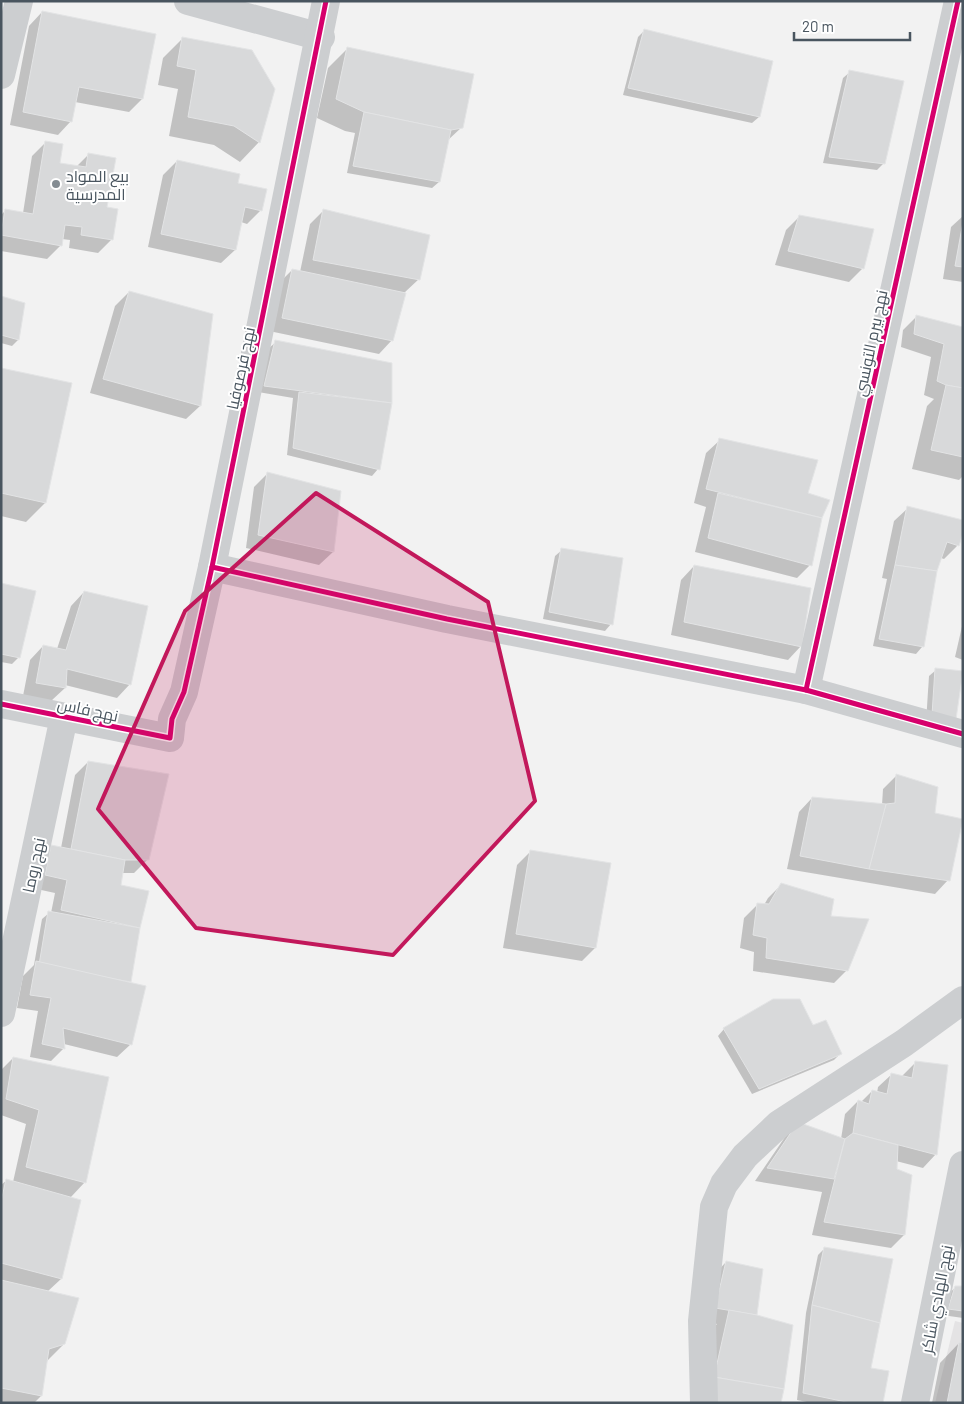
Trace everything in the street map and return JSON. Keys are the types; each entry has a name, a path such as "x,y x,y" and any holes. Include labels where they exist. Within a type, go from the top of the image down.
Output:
{"street":[{"path":"1,75 19,1"},
{"path":"188,1 321,37"},
{"name":"نهج فرصوفيا","path":"170,738 172,719 184,692 212,568 321,37 326,1"},
{"name":"نهج بيرم التونسي","path":"806,690 958,1"},
{"path":"212,568 447,618 806,690 963,734"},
{"name":"نهج فاس","path":"1,704 170,738"},
{"name":"نهج روما","path":"3,998 64,717"},
{"path":"704,1403 702,1320 714,1207 724,1184 745,1156 779,1124 904,1043 963,1000"},
{"name":"نهج الهادي شاكر","path":"914,1403 963,1165"}],"highlighted area":[{"path":"316,493 488,602 535,801 393,955 196,928 98,809 185,611"}],"shaded area":[{"path":"955,1321 963,1323 963,1403 935,1403"}],"building":[{"path":"42,11 156,34 143,99 79,87 72,122 23,112"},
{"path":"644,29 773,61 760,117 628,88"},
{"path":"182,37 252,50 275,89 260,143 234,126 188,117 196,70 177,66"},
{"path":"347,47 474,74 463,128 451,130 364,112 336,99"},
{"path":"849,70 904,81 885,164 829,157"},
{"path":"364,112 451,130 440,182 353,166"},
{"path":"45,141 63,144 60,163 86,167 88,153 116,158 107,207 118,209 113,240 81,235 82,227 65,225 62,246 1,235 5,209 33,214"},
{"path":"177,160 240,174 238,183 267,189 262,211 245,207 236,250 161,234"},
{"path":"323,209 430,235 420,280 313,260"},
{"path":"799,215 874,229 864,269 788,251"},
{"path":"963,222 963,267 955,266"},
{"path":"292,269 406,293 393,341 282,318"},
{"path":"129,291 213,314 201,406 103,379"},
{"path":"1,296 25,303 19,340 1,335"},
{"path":"916,315 963,327 963,388 946,385 937,381 944,344 914,334"},
{"path":"275,340 392,363 392,403 264,386"},
{"path":"1,368 72,383 46,503 1,493"},
{"path":"946,385 963,388 963,457 931,450"},
{"path":"299,392 392,403 380,470 293,448"},
{"path":"719,438 818,460 808,493 830,500 822,518 706,489"},
{"path":"267,472 341,491 334,552 258,535"},
{"path":"718,493 822,518 812,566 708,538"},
{"path":"907,506 963,520 963,533 959,546 947,542 937,571 895,565"},
{"path":"561,548 623,558 613,625 549,612"},
{"path":"694,565 811,588 802,647 684,622"},
{"path":"895,565 937,571 924,647 879,639"},
{"path":"1,583 36,591 20,658 1,654"},
{"path":"84,591 148,606 131,685 67,669 66,688 36,683 43,645 66,650"},
{"path":"935,668 963,671 956,719 932,715"},
{"path":"88,761 169,774 149,860 125,860 71,849"},
{"path":"896,774 938,787 935,813 963,819 950,881 869,869 886,804 895,803"},
{"path":"812,797 886,804 869,869 800,856"},
{"path":"51,845 125,860 121,885 149,891 140,928 61,910 67,880 45,875"},
{"path":"530,850 611,863 596,948 516,934"},
{"path":"781,883 834,899 831,916 869,919 848,971 766,958 767,938 753,935 757,903 769,904"},
{"path":"48,911 140,928 131,982 39,965"},
{"path":"36,961 146,986 132,1045 63,1028 65,1049 42,1044 51,998 30,995"},
{"path":"773,999 800,999 813,1025 826,1020 842,1054 759,1089 723,1028"},
{"path":"13,1057 109,1077 86,1183 26,1167 39,1110 6,1099"},
{"path":"915,1061 948,1065 937,1155 853,1133 858,1100 869,1104 872,1090 887,1094 891,1073 912,1078"},
{"path":"798,1122 845,1139 834,1179 767,1168"},
{"path":"853,1133 898,1145 897,1169 912,1175 905,1235 824,1222 845,1139"},
{"path":"6,1179 81,1200 62,1279 1,1263 1,1202"},
{"path":"824,1247 893,1259 880,1323 812,1305"},
{"path":"726,1261 763,1269 757,1315 715,1308"},
{"path":"1,1280 79,1298 65,1344 49,1349 42,1396 1,1388"},
{"path":"955,1286 963,1286 963,1311 948,1309"},
{"path":"812,1305 880,1323 871,1368 889,1371 883,1403 851,1403 803,1393"},
{"path":"729,1310 757,1315 793,1325 784,1389 714,1377"},
{"path":"959,1342 963,1343 963,1403 947,1403"},
{"path":"714,1377 784,1389 781,1403 720,1403 711,1401"}],"cycle path":[{"path":"1,704 170,738 172,719 184,692 212,567 326,1"},
{"path":"806,690 958,1"},
{"path":"212,567 447,619 806,690 963,734"}],"place":[{"name":"بيع المواد المدرسية","path":"56,184"}]}
